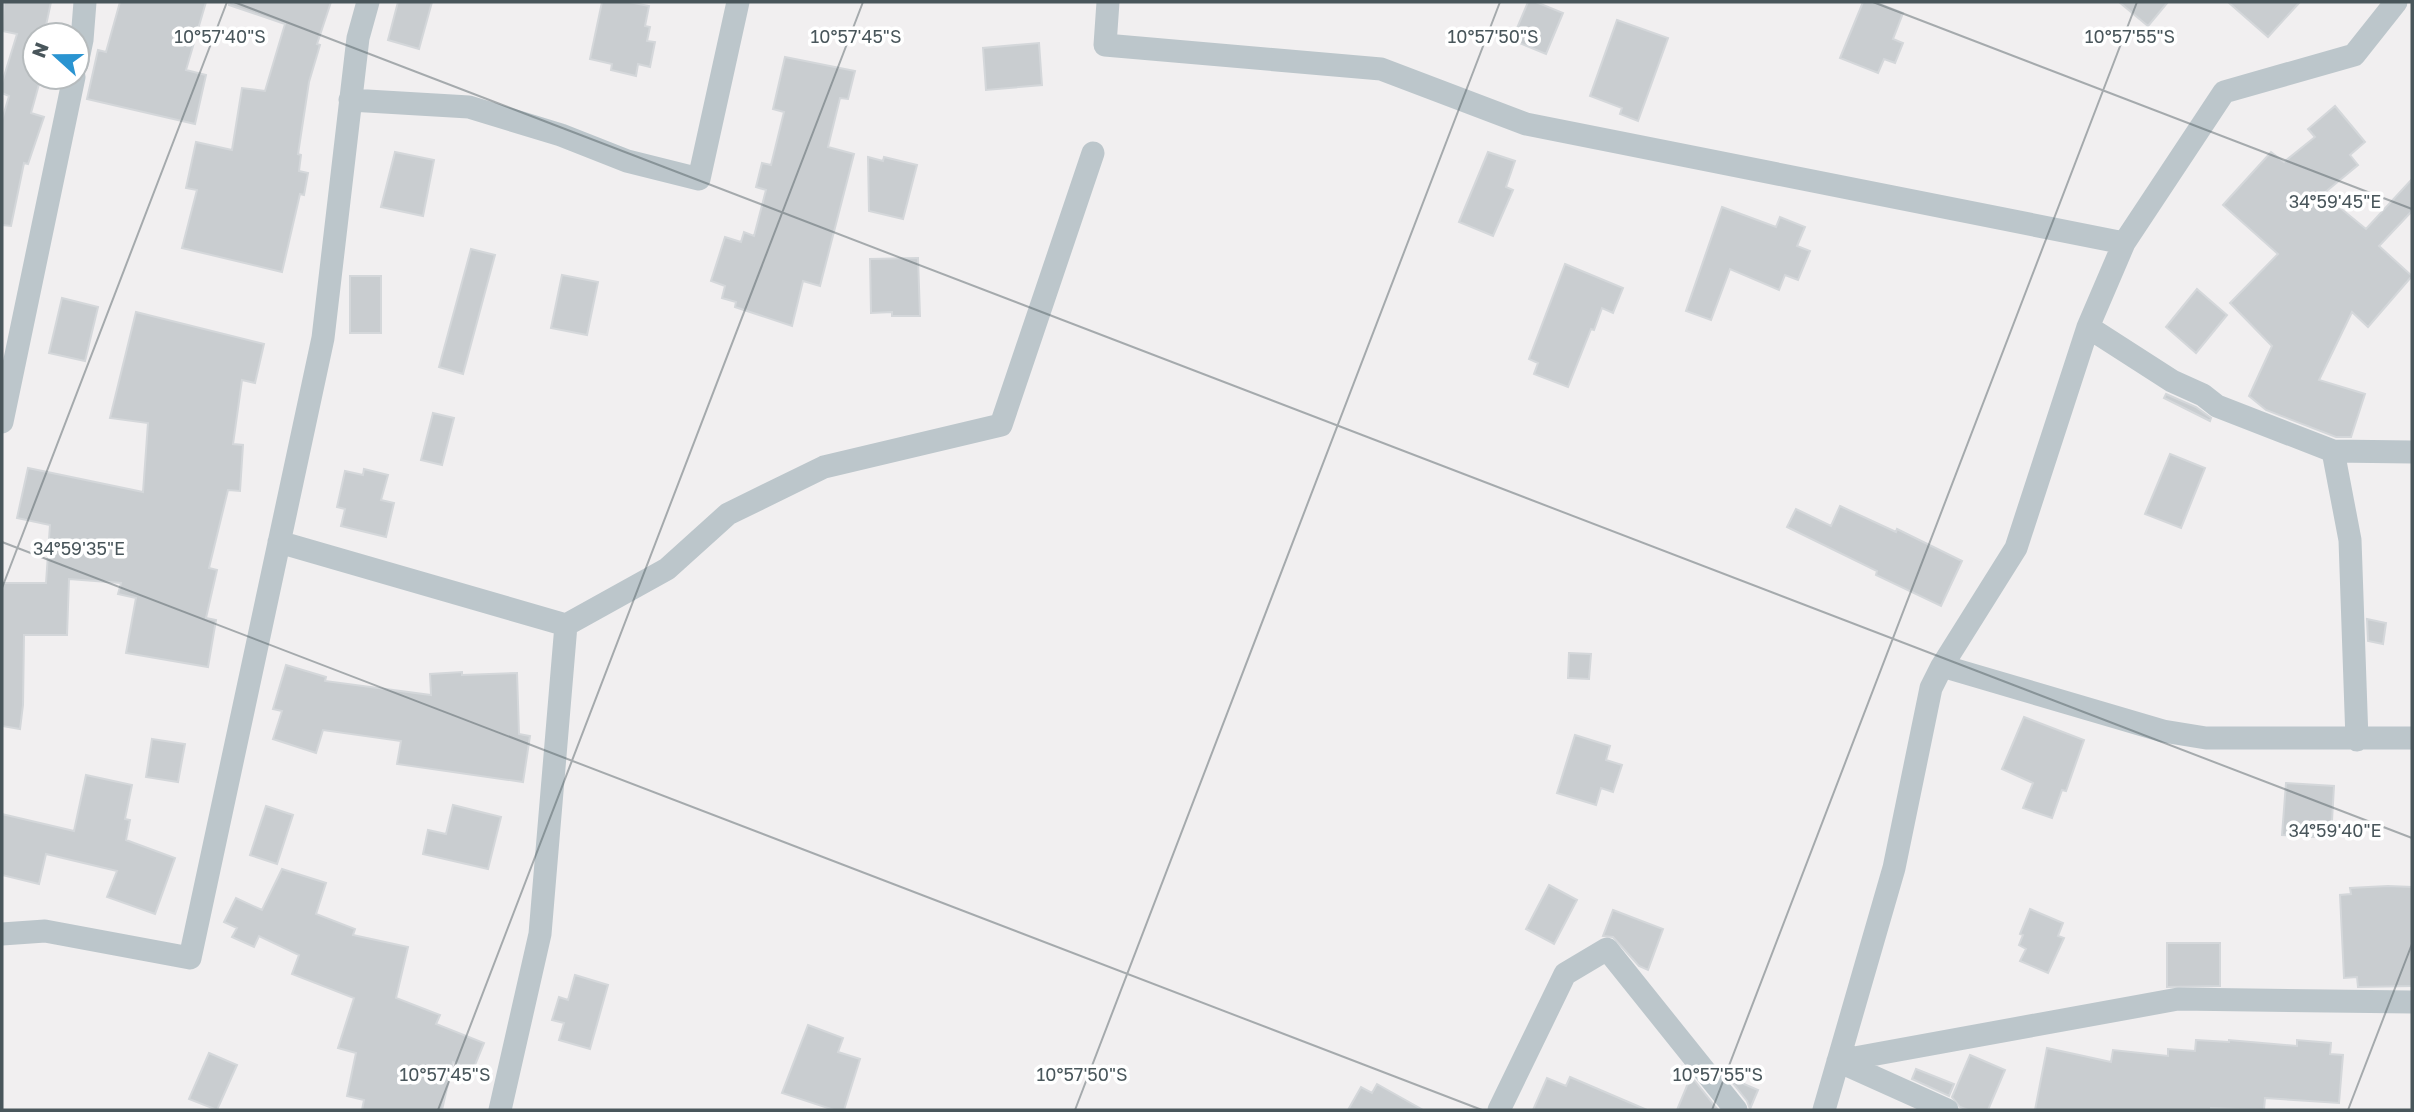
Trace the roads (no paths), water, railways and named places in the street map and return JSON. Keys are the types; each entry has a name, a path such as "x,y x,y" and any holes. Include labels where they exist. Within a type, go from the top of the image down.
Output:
{"street":[{"path":"84,21 85,2"},
{"path":"2,934 45,931 190,958 323,338 358,38 368,2"},
{"path":"350,100 469,107 561,135 627,161 699,179 738,2"},
{"path":"1108,2 1105,45 1381,69 1526,124 2124,243"},
{"path":"1824,1110 1894,868 1931,688 2016,548 2088,327 2124,243 2224,92 2354,55 2396,2"},
{"path":"2,422 71,91"},
{"path":"279,542 566,625 667,569 728,514 824,467 1000,425 1093,153"},
{"path":"2088,327 2172,381 2203,395 2217,406 2333,451 2412,452"},
{"path":"2333,451 2350,540 2357,740"},
{"path":"500,1110 540,934 566,625"},
{"path":"1942,666 2163,731 2206,738 2412,738"},
{"path":"1499,1110 1565,974 1607,948 1736,1110"},
{"path":"1838,1061 2178,999 2412,1002"},
{"path":"1838,1061 1947,1110"}]}
